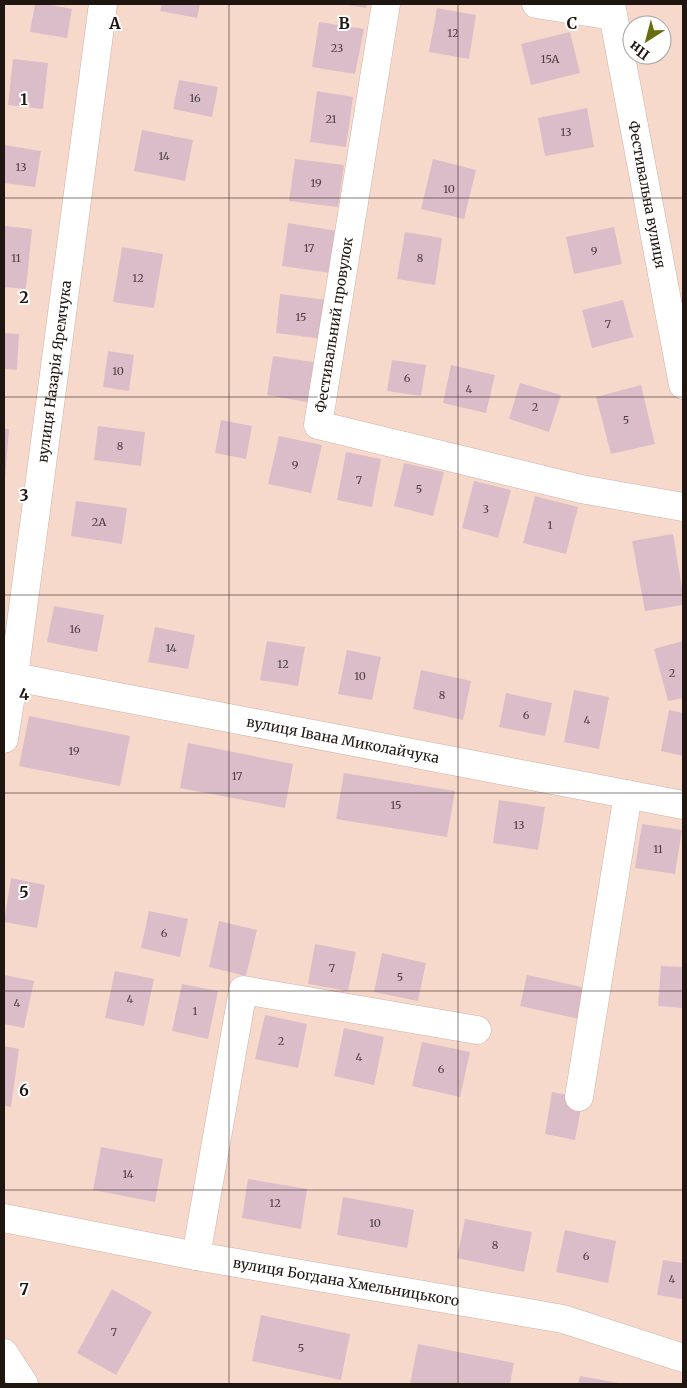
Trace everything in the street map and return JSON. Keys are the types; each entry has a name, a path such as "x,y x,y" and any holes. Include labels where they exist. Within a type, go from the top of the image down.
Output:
{"street":[{"name":"вулиця Назарія Яремчука","path":"4,738 9,675 103,4"},
{"name":"Фестивальний провулок","path":"386,4 318,425 581,490 683,507"},
{"path":"536,4 612,10"},
{"name":"Фестивальна вулиця","path":"612,10 683,385"},
{"name":"вулиця Івана Миколайчука","path":"9,675 683,805"},
{"path":"579,1097 628,794"},
{"path":"196,1256 243,990 477,1030"},
{"name":"вулиця Богдана Хмельницького","path":"4,1218 196,1256 563,1319 683,1358"},
{"path":"4,1353 24,1384"}],"building":[{"path":"35,4 72,9 67,38 30,32"},
{"path":"162,4 200,4 197,18 160,11"},
{"path":"349,4 367,4 366,8"},
{"path":"437,8 476,15 469,59 429,52"},
{"path":"319,22 364,29 355,74 312,67"},
{"path":"570,32 580,73 531,85 521,44"},
{"path":"13,59 48,63 43,109 8,105"},
{"path":"179,80 218,87 212,117 173,109"},
{"path":"317,91 353,97 346,147 310,142"},
{"path":"587,108 594,147 545,156 538,118"},
{"path":"142,130 193,140 185,181 134,171"},
{"path":"4,145 41,151 35,187 4,183"},
{"path":"295,159 344,165 338,207 289,201"},
{"path":"433,159 476,170 464,219 421,209"},
{"path":"288,223 337,231 330,273 282,266"},
{"path":"4,226 32,229 26,289 4,287"},
{"path":"614,227 622,264 574,274 566,237"},
{"path":"405,232 442,238 435,285 397,279"},
{"path":"122,247 163,254 154,308 113,302"},
{"path":"280,294 327,300 323,339 276,333"},
{"path":"623,300 633,337 592,348 582,310"},
{"path":"4,333 19,334 17,370 4,369"},
{"path":"108,351 134,355 129,391 103,387"},
{"path":"273,356 319,363 312,403 267,395"},
{"path":"392,360 426,365 421,396 387,391"},
{"path":"451,365 495,375 486,413 443,403"},
{"path":"520,383 561,395 549,432 509,419"},
{"path":"641,385 655,444 611,454 596,397"},
{"path":"221,420 252,426 246,459 215,453"},
{"path":"98,426 145,432 141,466 94,460"},
{"path":"4,429 9,429 5,479 4,479"},
{"path":"279,436 322,445 311,493 268,484"},
{"path":"346,452 381,459 372,507 337,500"},
{"path":"404,463 444,472 433,516 394,506"},
{"path":"474,481 511,490 498,538 462,528"},
{"path":"535,496 578,507 566,554 523,543"},
{"path":"76,501 127,508 122,544 71,536"},
{"path":"673,534 683,594 683,605 645,611 632,541"},
{"path":"54,606 104,615 97,652 47,642"},
{"path":"155,627 195,635 188,669 148,662"},
{"path":"267,641 305,647 298,686 260,680"},
{"path":"683,641 683,698 668,701 654,649"},
{"path":"347,650 381,657 372,700 338,694"},
{"path":"421,670 471,681 463,720 413,709"},
{"path":"574,690 609,697 599,749 564,742"},
{"path":"506,693 552,703 545,736 499,727"},
{"path":"669,710 683,713 683,756 661,751"},
{"path":"29,716 130,736 120,786 19,766"},
{"path":"188,743 293,764 285,808 180,788"},
{"path":"344,773 455,791 447,837 336,819"},
{"path":"499,800 545,807 538,850 493,843"},
{"path":"642,824 682,830 675,874 635,868"},
{"path":"11,878 45,885 37,928 4,922"},
{"path":"149,911 188,919 180,957 141,948"},
{"path":"219,921 257,930 246,976 209,967"},
{"path":"315,944 356,952 348,991 308,984"},
{"path":"382,953 426,963 418,1001 374,992"},
{"path":"661,966 683,967 683,1008 658,1006"},
{"path":"115,971 154,979 144,1026 105,1018"},
{"path":"4,975 34,981 24,1028 4,1024"},
{"path":"527,975 591,989 584,1020 520,1006"},
{"path":"182,984 218,991 208,1039 172,1031"},
{"path":"265,1015 307,1024 298,1068 255,1059"},
{"path":"344,1028 384,1037 374,1085 334,1076"},
{"path":"422,1042 470,1052 460,1097 412,1086"},
{"path":"4,1046 19,1049 11,1107 4,1106"},
{"path":"552,1092 583,1098 575,1140 545,1134"},
{"path":"101,1147 163,1159 155,1202 93,1190"},
{"path":"248,1179 307,1189 301,1229 242,1218"},
{"path":"343,1197 414,1210 407,1248 337,1235"},
{"path":"465,1219 532,1232 524,1272 457,1258"},
{"path":"565,1230 616,1241 608,1283 556,1272"},
{"path":"663,1260 683,1263 683,1299 657,1295"},
{"path":"112,1289 152,1312 116,1375 77,1353"},
{"path":"261,1315 350,1334 341,1380 252,1361"},
{"path":"418,1344 514,1363 510,1384 410,1384"},
{"path":"580,1376 619,1383 619,1384 578,1384"}]}
